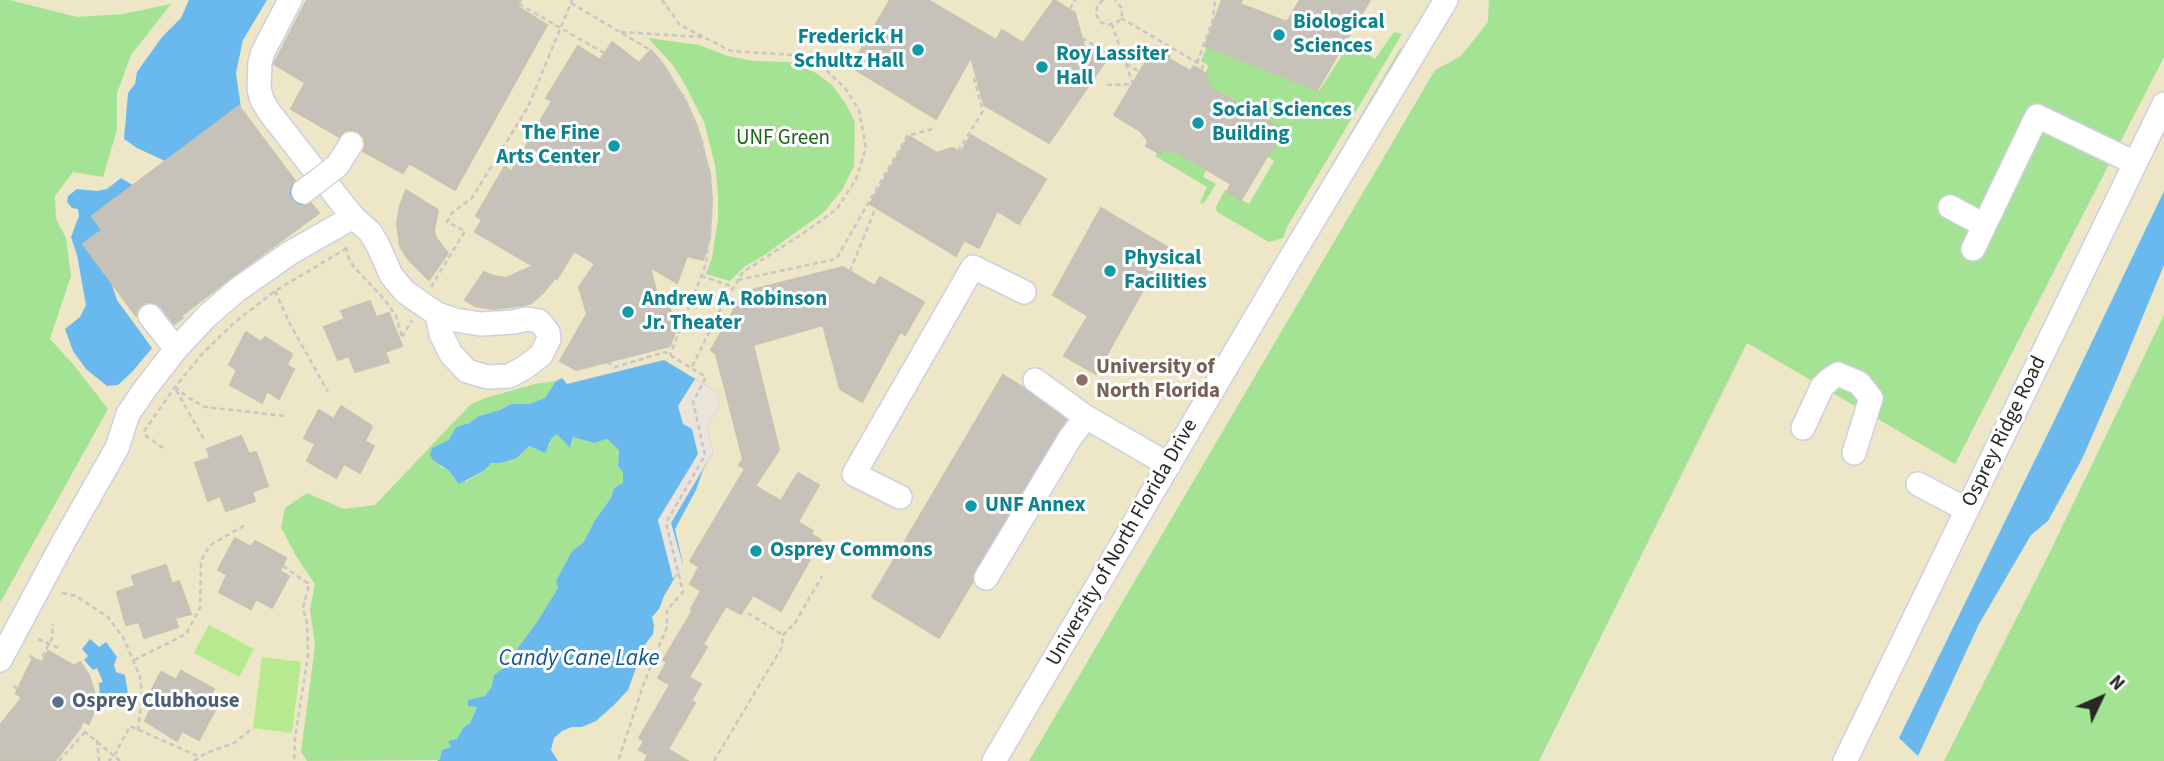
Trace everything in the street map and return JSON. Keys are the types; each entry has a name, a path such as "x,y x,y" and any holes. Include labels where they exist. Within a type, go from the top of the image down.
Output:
{"street":[{"path":"290,0 263,52 258,80 262,100 270,113 282,147 312,167"},
{"name":"University of North Florida Drive","path":"994,761 1446,0"},
{"name":"Osprey Ridge Road","path":"1846,761 2164,104"},
{"path":"1973,250 2037,116 2135,163"},
{"path":"303,192 337,166 351,144"},
{"path":"330,188 370,232 391,275 405,292 429,309 455,320 481,324 527,319 539,321 548,332 549,339 541,355 524,368 509,376 488,377 467,371 451,354 429,309"},
{"path":"1950,207 1984,225"},
{"path":"0,660 117,448 128,414 176,349 207,316 237,290 290,253 353,216"},
{"path":"900,497 854,474 973,267 1024,292"},
{"path":"150,316 176,349"},
{"path":"1803,428 1822,387 1829,380 1838,374 1859,383 1871,398 1854,453"},
{"path":"1035,380 1086,417 1170,465"},
{"path":"986,578 1070,438 1086,417"},
{"path":"1918,484 1967,510"}],"path":[{"path":"662,0 680,25 731,51 794,55 825,69 845,88 859,110 866,148 856,179 837,209 743,272 720,310 692,367"},
{"path":"1070,9 1075,0"},
{"path":"1103,0 1097,6 1096,14 1100,22 1112,25"},
{"path":"1112,25 1121,18 1122,9 1116,0"},
{"path":"1197,63 1213,19 1215,0"},
{"path":"163,448 145,435 145,430 174,387 203,354 234,322 275,291 346,246 354,267 396,316 402,337 429,309 465,231 447,222 452,213 472,198 528,107 571,1 647,48 685,98 702,141 709,179 711,218 706,264 670,355"},
{"path":"519,4 604,53"},
{"path":"1121,18 1203,66 1201,70"},
{"path":"1107,85 1133,84 1112,25"},
{"path":"621,32 704,37"},
{"path":"1082,38 1140,72"},
{"path":"958,151 983,111 973,75"},
{"path":"738,280 836,259 907,136 936,128"},
{"path":"850,271 876,207"},
{"path":"701,276 734,287"},
{"path":"275,291 328,393"},
{"path":"607,362 615,367 665,352 706,377 692,402 705,454 666,523 683,592 667,610 667,627 644,683 618,761"},
{"path":"174,387 205,407 285,416"},
{"path":"174,387 205,441"},
{"path":"134,660 186,634 200,608 201,564 204,554 212,544 247,524"},
{"path":"283,566 309,584 303,608 307,623 308,655 294,761"},
{"path":"714,761 782,647 783,635 795,623 822,576"},
{"path":"62,593 76,596 108,617 124,639 140,677 142,694 138,730"},
{"path":"748,613 783,635"},
{"path":"29,656 40,661 52,638 53,624"},
{"path":"38,639 61,649"},
{"path":"13,686 18,689"},
{"path":"71,720 120,761"},
{"path":"109,761 130,726 200,757"},
{"path":"194,761 234,743 253,728"},
{"path":"59,761 86,730"},
{"path":"97,740 99,761"}],"shaded area":[{"name":"University of North Florida","path":"0,0 2164,0 2164,761 0,761"}],"green space":[{"path":"0,0 10,0 77,17 123,14 171,4 131,55 117,93 117,130 103,177 73,172 55,196 56,219 66,238 71,276 50,339 108,409 0,603"},
{"path":"1489,0 2164,0 2164,57 1955,464 1747,343 1539,761 1029,761 1435,70 1461,56 1488,22"},
{"path":"1394,32 1402,34 1283,238 1269,242 1217,212 1216,207 1225,190 1249,204 1274,161 1267,156 1282,130 1209,87 1205,80 1208,75 1205,73 1209,66 1201,61 1207,46 1319,91 1350,43 1375,59"},
{"name":"UNF Green","path":"648,38 699,45 728,56 754,61 791,62 816,73 832,85 855,122 854,166 842,190 824,212 745,266 730,281 706,274 712,258 718,219 718,194 715,165 704,122 672,64"},
{"path":"1401,47 1401,53 1288,239"},
{"path":"1164,149 1169,152 1171,149 1206,170 1203,177 1216,184 1205,202 1200,202 1207,187 1155,156 1158,152 1161,154"},
{"path":"2164,315 2164,761 1944,761 2048,556"},
{"path":"556,381 545,398 529,404 511,404 456,427 439,466 449,471 453,477 467,481 491,463 517,458 529,446 538,450 550,445 552,437 557,434 571,447 573,437 594,443 607,439 619,450 618,466 623,473 623,483 614,488 611,498 583,543 572,551 556,581 558,588 517,649 518,659 505,665 485,696 468,700 477,707 470,723 463,728 457,740 440,760 307,761 301,752 315,646 310,609 315,584 281,527 285,508 307,493 344,509 375,505 471,404 535,384"},
{"path":"209,625 254,649 239,677 194,653"},
{"path":"262,657 301,662 292,733 253,728"}],"water":[{"path":"189,0 267,0 243,40 236,73 241,108 251,131 298,191 305,208 246,196 137,148 124,139 128,93 135,84 137,72 162,37 181,18"},
{"path":"121,178 134,186 135,264 112,285 117,300 152,348 118,385 107,386 86,369 73,351 65,329 80,317 86,305 71,237 79,216 78,209 72,208 67,202 68,196 77,189 107,189"},
{"path":"2164,191 2164,265 2117,379 2082,459 2048,521 2031,535 1979,624 1918,756 1899,738"},
{"name":"Candy Cane Lake","path":"664,360 717,392 720,404 707,427 713,452 675,529 683,564 652,617 653,634 644,646 628,690 596,721 562,731 554,738 551,750 558,761 437,761 442,750 451,747 448,741 457,739 463,728 470,723 477,707 468,706 468,700 485,696 492,686 494,675 517,659 517,649 558,588 556,581 572,551 583,543 611,498 614,488 623,483 623,473 618,466 619,450 607,439 594,443 573,437 570,448 557,434 545,453 529,446 517,458 491,463 485,470 459,484 449,471 433,460 430,455 432,448 449,440 456,427 479,416 511,404 529,404 545,398 556,381 562,378 567,384"},
{"path":"90,639 99,647 106,642 117,657 114,665 116,672 125,675 128,694 119,695 119,706 105,706 105,696 100,697 99,683 103,682 97,668 93,670 84,660 88,656 82,649"}],"pier":[{"path":"695,379 717,392 720,404 707,427 713,452 671,523 683,565 673,579 658,520 698,454 692,429 683,424 678,406"}],"building":[{"path":"307,0 521,0 517,6 547,25 455,190 409,163 403,173 363,151 364,138 358,132 345,131 339,137 291,109 305,83 274,64"},
{"path":"890,0 928,0 996,40 1002,30 1023,43 1054,0 1075,13 1084,46 1107,59 1049,143 984,105 971,57 936,119 851,67"},
{"name":"Biological Sciences","path":"1222,0 1242,0 1240,4 1287,22 1300,0 1370,0 1317,90 1205,46"},
{"name":"The Fine Arts Center","path":"612,42 639,63 651,50 665,67 687,104 697,126 710,174 710,238 703,260 687,256 677,283 650,267 659,302 670,309 675,332 670,346 576,370 560,361 587,314 579,287 595,264 574,251 557,279 531,303 525,305 493,309 475,306 465,300 484,272 506,278 533,266 475,232 482,220 476,216 505,166 511,172 552,101 546,98 578,46 600,60"},
{"name":"Social Sciences Building","path":"1155,46 1170,55 1168,58 1190,71 1194,66 1208,75 1205,80 1211,84 1209,87 1283,130 1241,200 1227,192 1231,184 1171,149 1170,152 1164,149 1160,154 1146,146 1148,141 1140,131 1114,115"},
{"path":"239,106 295,181 290,187 292,200 298,205 311,203 319,213 229,279 174,324 155,303 147,302 142,305 136,316 83,244 102,230 92,216"},
{"path":"971,135 1046,179 1019,224 997,211 979,248 964,240 956,256 870,204 909,136 937,153 952,148 961,152"},
{"path":"406,190 438,210 434,230 436,238 448,253 429,280 408,259 400,246 397,223"},
{"name":"Physical Facilities","path":"1101,208 1167,247 1096,374 1064,356 1088,316 1053,295"},
{"path":"843,267 875,286 880,277 924,302 905,335 900,332 862,402 840,389 823,325 753,345 779,450 755,486 781,501 798,473 819,485 798,522 813,531 811,534 821,540 781,611 753,595 741,614 726,606 703,644 707,647 689,677 701,684 691,701 695,703 668,749 688,761 645,761 648,755 639,750 644,741 639,738 670,685 658,678 667,662 663,660 693,610 691,609 701,591 690,584 699,567 690,561 745,469 739,465 743,459 716,354 711,350 744,292"},
{"path":"370,301 376,317 389,313 402,346 385,352 389,362 355,372 349,356 338,360 324,327 345,319 341,311"},
{"path":"246,332 261,342 265,337 292,354 287,365 294,369 279,399 267,391 262,403 230,385 237,370 229,365"},
{"name":"UNF Annex","path":"1003,375 1066,420 974,571 973,581 939,638 872,597"},
{"path":"341,406 372,426 365,441 374,446 360,473 344,464 336,478 307,461 315,444 304,438 319,410 334,419"},
{"path":"241,436 249,454 256,452 268,486 252,492 255,501 226,511 220,496 208,501 195,463 210,458 207,449"},
{"path":"235,538 251,547 255,541 286,558 280,571 289,576 272,608 256,599 251,609 219,592 227,575 218,570"},
{"path":"166,565 172,584 179,581 191,614 175,618 178,627 144,638 139,622 126,625 117,592 135,586 132,576"},
{"name":"Osprey Clubhouse","path":"48,651 75,666 80,662 89,675 94,691 95,709 89,724 83,721 55,761 0,761 0,725 22,698 16,693 33,658 42,663"},
{"path":"181,671 214,689 205,705 215,710 199,740 182,731 177,741 145,721 151,708 144,705 161,672 176,680"}],"place":[{"name":"Biological Sciences","path":"1279,35"},
{"name":"Frederick H Schultz Hall","path":"918,50"},
{"name":"Roy Lassiter Hall","path":"1042,67"},
{"name":"Social Sciences Building","path":"1198,123"},
{"name":"The Fine Arts Center","path":"614,146"},
{"name":"Physical Facilities","path":"1110,271"},
{"name":"Andrew A. Robinson Jr. Theater","path":"628,312"},
{"name":"University of North Florida","path":"1082,380"},
{"name":"UNF Annex","path":"971,506"},
{"name":"Osprey Commons","path":"756,551"},
{"name":"Osprey Clubhouse","path":"58,702"}]}
